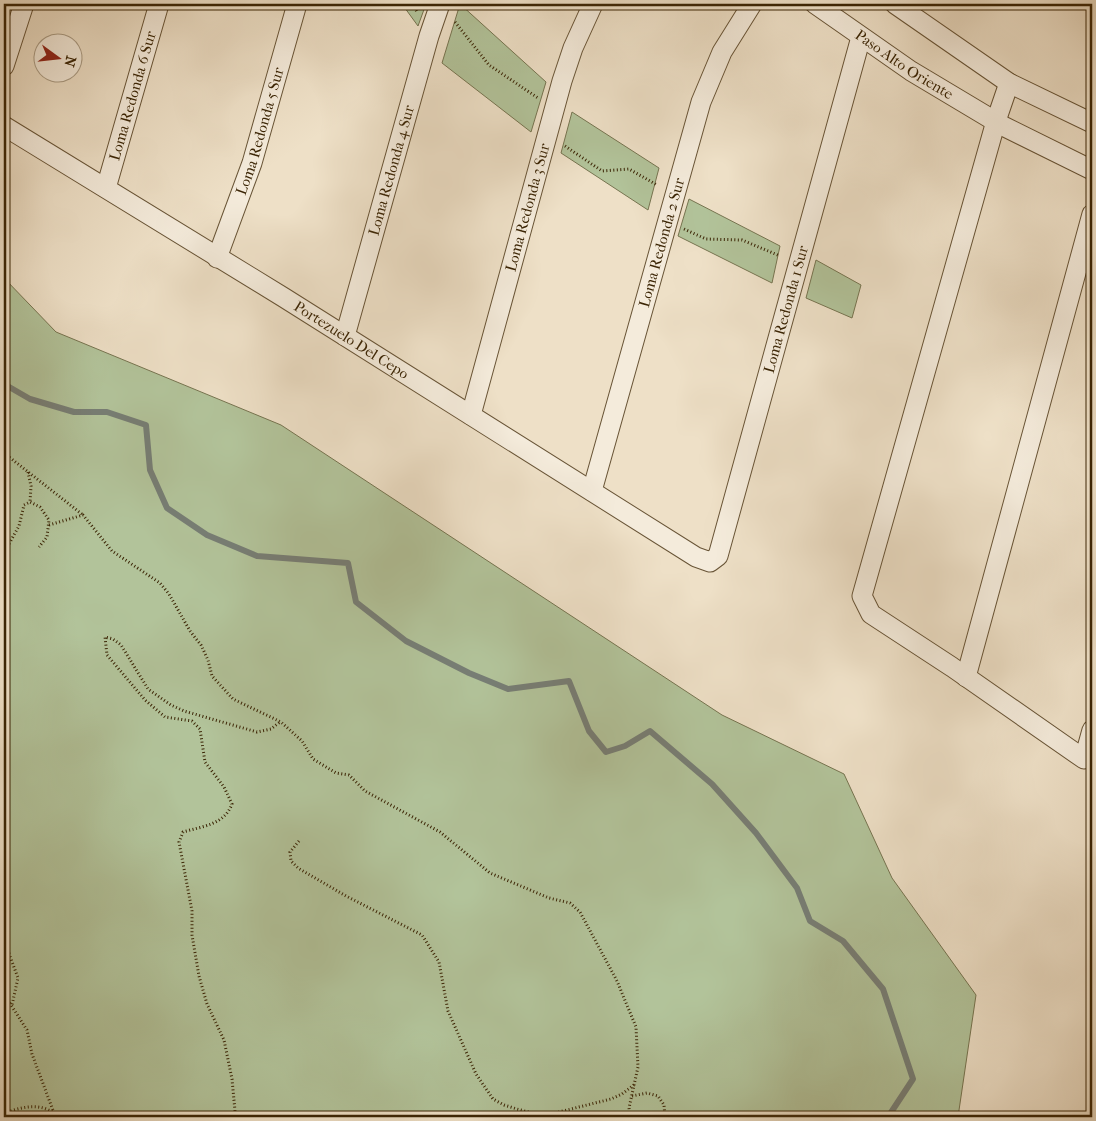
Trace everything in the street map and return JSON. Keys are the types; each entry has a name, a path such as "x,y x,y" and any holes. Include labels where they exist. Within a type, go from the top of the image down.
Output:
{"street":[{"path":"4,66 24,4"},
{"name":"Loma Redonda 6 Sur","path":"106,188 159,4"},
{"name":"Loma Redonda 5 Sur","path":"217,258 252,163 297,4"},
{"name":"Loma Redonda 4 Sur","path":"345,336 429,36 440,4"},
{"name":"Loma Redonda 3 Sur","path":"471,415 547,135 573,48 593,4"},
{"name":"Loma Redonda 2 Sur","path":"592,491 701,102 722,52 752,4"},
{"name":"Paso Alto Oriente","path":"815,4 911,71 996,122 1092,170"},
{"path":"895,4 1009,83 1092,123"},
{"name":"Loma Redonda 1 Sur","path":"696,557 710,562 718,556 861,37"},
{"path":"1009,83 996,122 862,596 870,614 966,677 1084,759 1092,730"},
{"name":"Portezuelo Del Cepo","path":"4,126 345,336 696,557"},
{"path":"966,677 1092,214"}],"path":[{"path":"453,19 489,65 555,109"},
{"path":"547,135 602,171 629,170 675,195"},
{"path":"668,221 706,239 742,240 798,263"},
{"path":"4,453 83,515 112,551 160,583 201,645 208,660 212,676 233,700 281,722 291,729 313,758 336,773 349,775 365,791 440,832 490,873 549,898 570,903 580,912 617,981 636,1027 638,1067 630,1117"},
{"path":"27,472 31,486 30,502"},
{"path":"30,502 47,514 49,524 47,538 39,548"},
{"path":"4,553 19,526 24,505 30,502"},
{"path":"49,524 83,515"},
{"path":"239,1117 235,1111 232,1079 224,1040 216,1019 207,1004 199,976 192,935 192,911 179,842 183,832 221,820 228,814 232,804 224,786 205,762 200,730 192,721 166,717 145,700 107,655 105,637 121,644 148,689 171,705 184,711 257,732 271,729 281,722"},
{"path":"299,841 290,852 291,861 298,868 346,896 422,935 432,948 439,962 448,1011 476,1074 484,1088 494,1099 504,1105 536,1114 552,1114 611,1099 622,1094 635,1084"},
{"path":"4,940 18,978 11,1006"},
{"path":"4,994 27,1030 32,1054 54,1114"},
{"path":"632,1096 647,1094 658,1096 664,1105 664,1117"},
{"path":"4,1113 38,1107 58,1117"}],"green space":[{"path":"402,4 426,4 418,26"},
{"path":"460,4 546,82 531,132 442,63"},
{"path":"572,112 659,168 648,210 561,153"},
{"path":"689,199 780,246 772,283 678,236"},
{"path":"816,260 861,285 852,318 806,298"},
{"path":"4,278 56,332 281,425 722,715 844,774 892,878 976,995 958,1117 4,1117"}],"waterway":[{"path":"4,384 30,399 74,412 107,412 146,425 150,470 167,508 207,535 257,556 348,563 356,602 406,641 469,673 508,689 569,681 589,731 606,752 625,746 650,731 712,784 756,833 797,888 810,921 843,941 883,989 913,1079 888,1117"}]}
